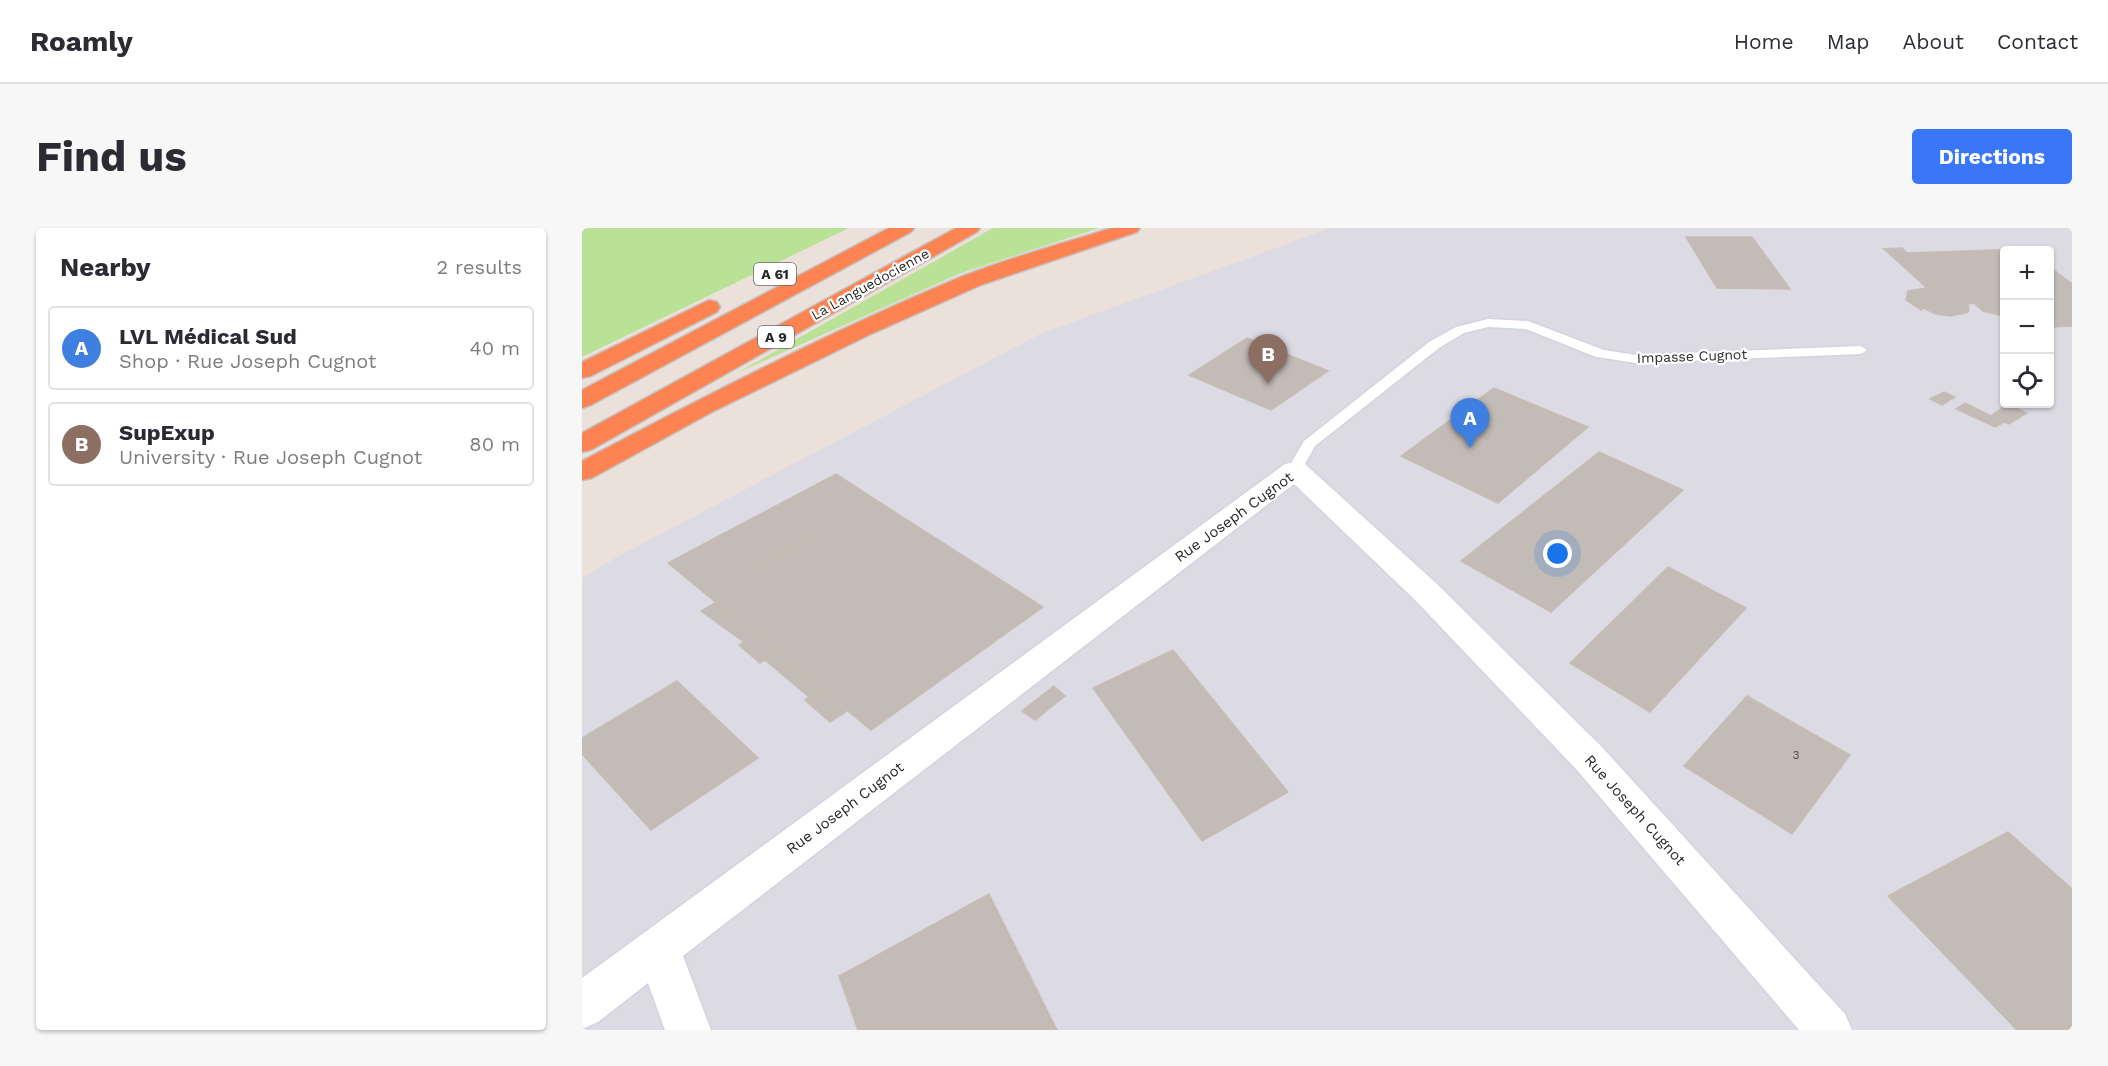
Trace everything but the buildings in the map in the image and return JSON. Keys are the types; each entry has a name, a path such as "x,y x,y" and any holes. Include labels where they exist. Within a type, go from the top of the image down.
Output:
{"highway":[{"name":"A 61","path":"792,265 863,228"},
{"name":"A 9","path":"582,400 904,228"},
{"name":"La Languedocienne","path":"582,444 970,228"},
{"path":"582,472 703,407 861,330 973,280 1130,228"},
{"path":"582,371 724,300"}],"street":[{"name":"Rue Joseph Cugnot","path":"582,1006 1295,470 1426,592 1589,758 1829,1030"},
{"path":"658,948 688,1030"}],"lane":[{"name":"Impasse Cugnot","path":"1295,470 1308,444 1434,345 1460,330 1488,323 1528,325 1601,354 1636,359 1861,350"}],"shaded area":[{"path":"1331,228 2072,228 2072,1030 582,1030 582,578 617,557 1040,334"}],"green space":[{"path":"582,228 849,228 582,357"},
{"path":"993,228 1099,228 961,273 737,373"}],"place":[{"name":"SupExup","path":"1268,384"},
{"name":"LVL Médical Sud","path":"1470,448"}]}
